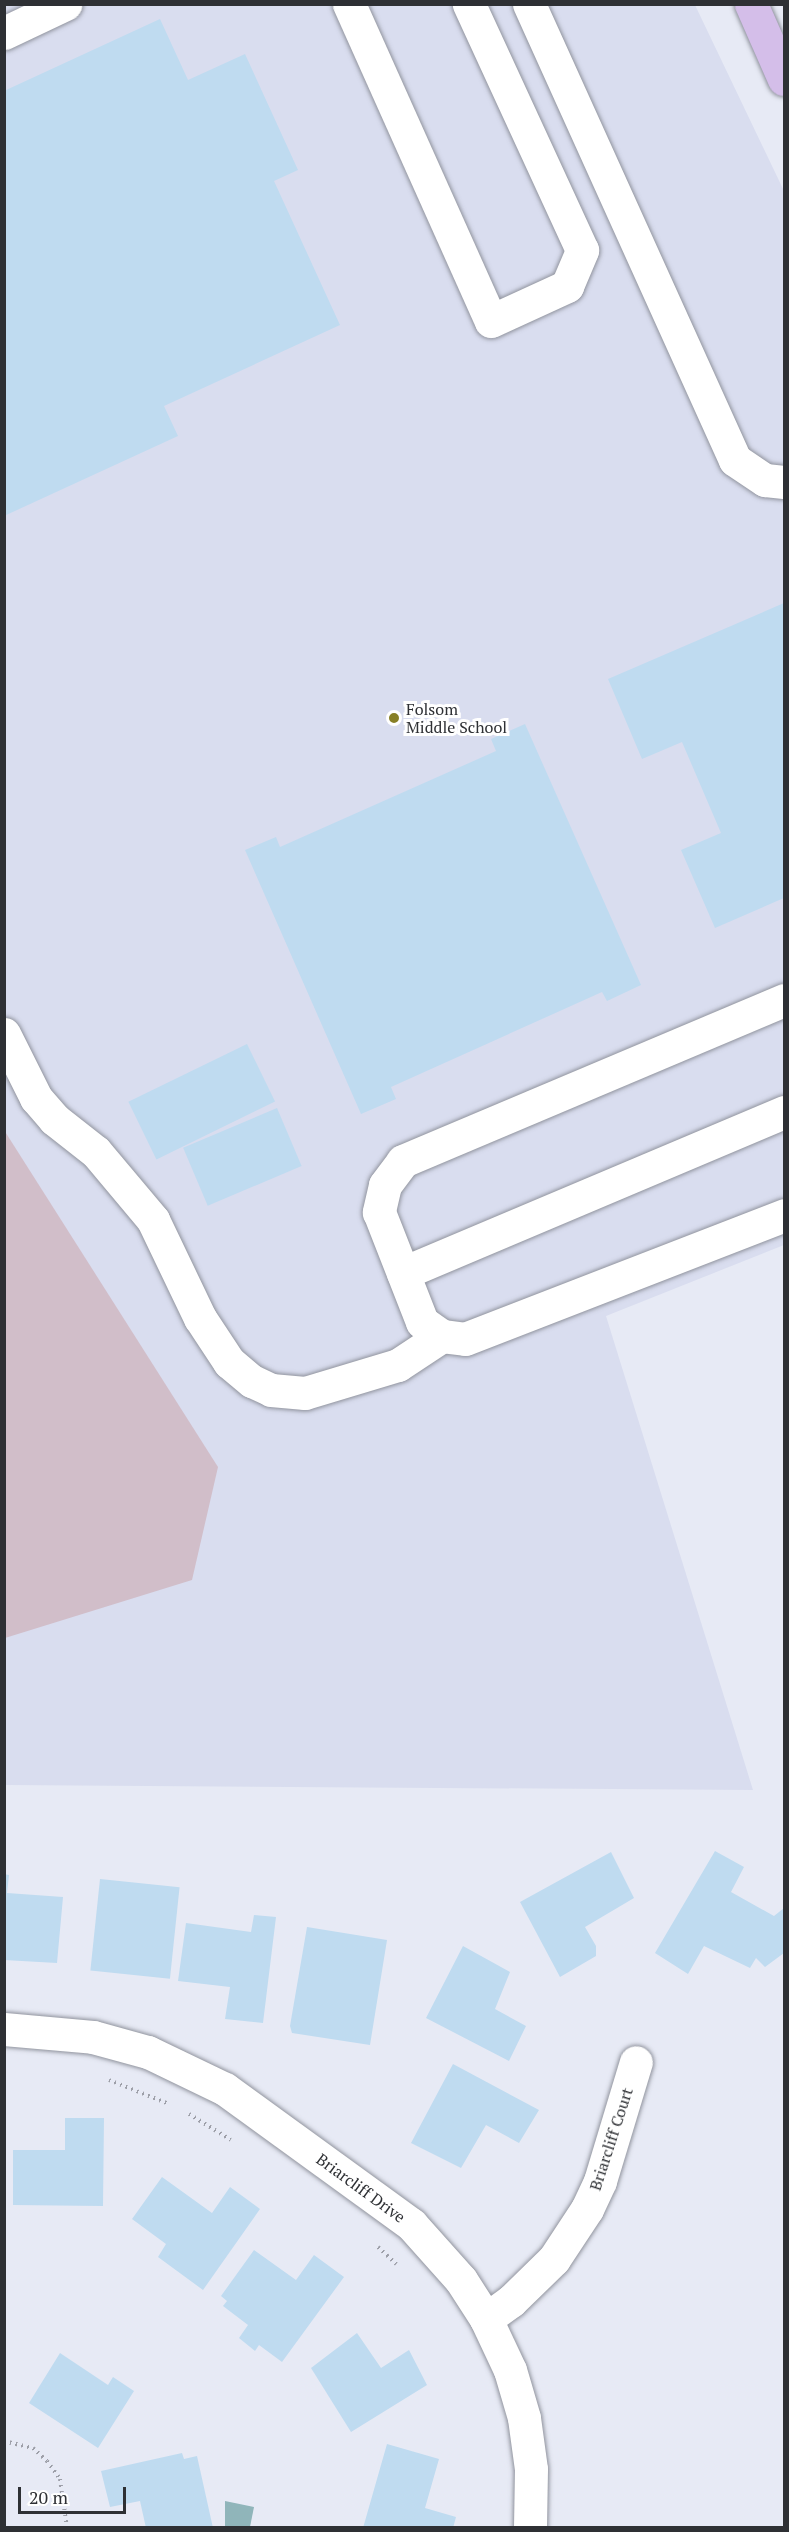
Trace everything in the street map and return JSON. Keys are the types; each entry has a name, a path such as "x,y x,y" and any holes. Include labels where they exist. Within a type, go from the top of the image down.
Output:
{"main road":[{"path":"751,4 784,79"}],"street":[{"path":"9,22 65,4"},
{"path":"349,4 491,321 567,286 582,250 469,4"},
{"path":"529,4 735,460 765,480 784,482"},
{"path":"784,1000 403,1161 385,1185 379,1212 422,1322 442,1336 465,1339 784,1215"},
{"path":"4,1035 36,1098 54,1119 96,1152 153,1220 200,1318 229,1362 252,1381 271,1390 306,1393 398,1365 442,1336"},
{"path":"403,1274 784,1112"},
{"name":"Briarcliff Drive","path":"4,2029 93,2037 148,2052 225,2089 411,2224 446,2260 486,2319 510,2370 524,2418 531,2469 530,2528"},
{"name":"Briarcliff Court","path":"486,2319 511,2301 554,2259 587,2209 600,2181 636,2062"}],"path":[{"path":"105,2079 171,2105"},
{"path":"182,2109 235,2143"},
{"path":"373,2243 398,2266"},
{"path":"4,2441 33,2448 47,2461 60,2479 67,2528"}],"shaded area":[{"name":"Folsom Middle School","path":"5,5 695,5 784,191 784,1245 606,1316 753,1790 5,1785"},
{"path":"4,1130 218,1467 192,1580 5,1638"},
{"path":"225,2501 254,2507 250,2527 225,2527"}],"building":[{"path":"160,19 188,80 245,54 298,170 274,181 340,325 164,406 178,436 4,516 4,91"},
{"path":"784,603 784,898 715,928 681,850 721,833 682,742 642,759 608,679"},
{"path":"525,724 641,985 607,1001 602,992 391,1087 396,1099 361,1114 245,850 276,837 280,847 496,751 491,739"},
{"path":"247,1044 275,1102 156,1159 128,1102"},
{"path":"277,1108 302,1166 208,1206 183,1148"},
{"path":"715,1851 744,1867 731,1892 774,1916 784,1908 784,1953 765,1967 756,1958 750,1968 704,1946 688,1974 655,1953"},
{"path":"611,1852 634,1898 585,1927 596,1946 596,1956 560,1977 520,1902"},
{"path":"4,1874 9,1875 7,1893 63,1897 57,1963 4,1960"},
{"path":"100,1879 180,1887 170,1979 90,1970"},
{"path":"254,1915 276,1917 263,2023 225,2019 230,1987 178,1981 186,1923 251,1932"},
{"path":"307,1927 387,1940 370,2045 292,2033 290,2026"},
{"path":"463,1946 510,1972 495,2009 526,2026 509,2061 426,2018"},
{"path":"453,2064 539,2110 519,2143 486,2125 461,2168 411,2143"},
{"path":"65,2118 104,2118 103,2206 13,2205 13,2150 65,2150"},
{"path":"162,2177 212,2213 230,2187 260,2209 203,2290 158,2257 166,2244 132,2219"},
{"path":"254,2250 296,2280 314,2255 344,2277 282,2362 259,2345 255,2351 239,2338 248,2325 223,2306 227,2301 221,2296"},
{"path":"357,2333 381,2368 409,2350 427,2385 351,2432 311,2368"},
{"path":"60,2353 108,2385 113,2377 134,2391 98,2448 29,2403"},
{"path":"387,2444 439,2459 425,2508 456,2517 453,2528 363,2528"},
{"path":"182,2453 184,2459 197,2456 213,2528 146,2528 140,2501 110,2507 101,2471"}],"place":[{"name":"Folsom Middle School","path":"394,718"}]}
